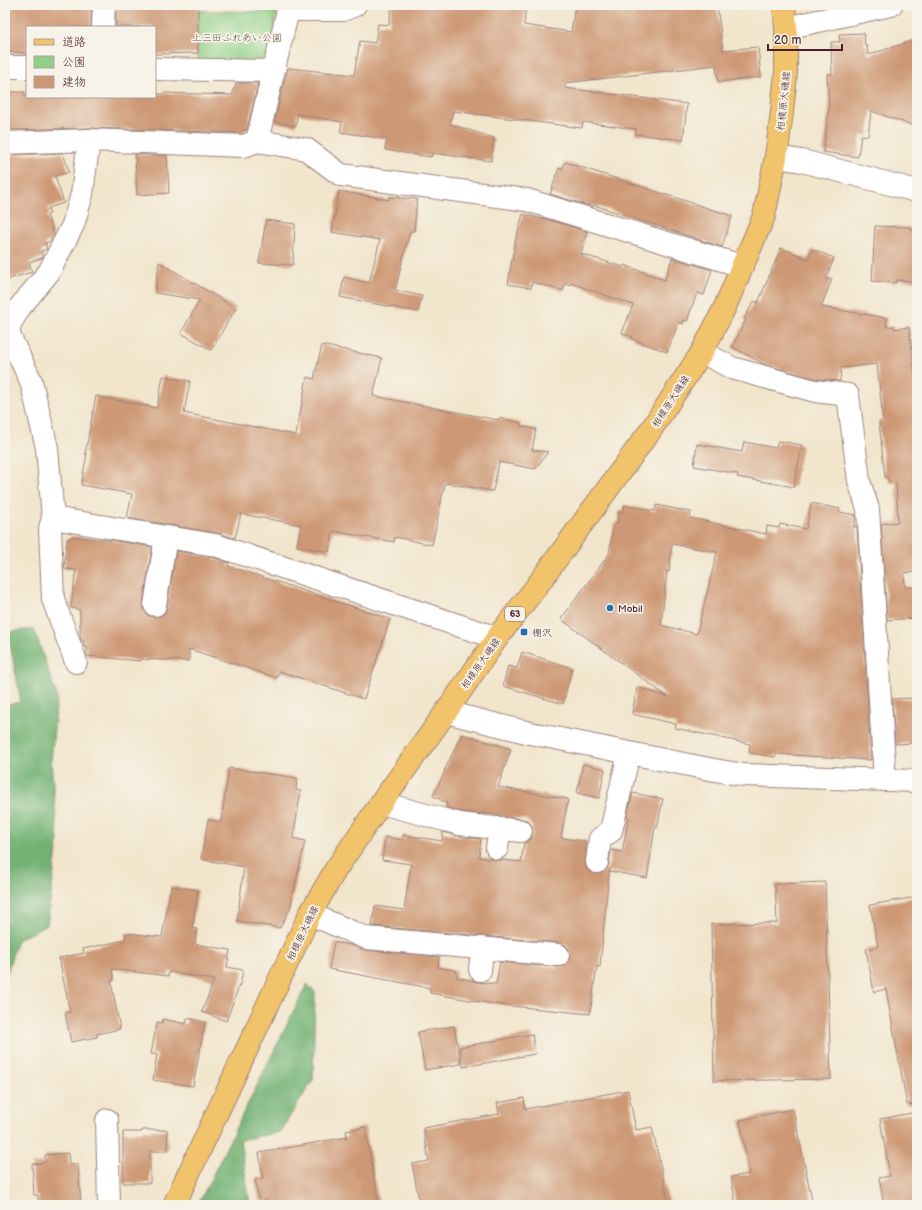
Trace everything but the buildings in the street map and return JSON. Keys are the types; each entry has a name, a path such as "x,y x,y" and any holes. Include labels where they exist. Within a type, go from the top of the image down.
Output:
{"main road":[{"name":"相模原大磯線","path":"174,1205 310,914 336,869 497,638 650,431 702,352 724,309 764,216 776,157 786,73 786,28 784,5"}],"street":[{"path":"103,26 104,5"},
{"path":"257,141 288,10 343,10 356,5"},
{"path":"786,28 891,5"},
{"path":"5,67 26,68"},
{"path":"156,69 273,71"},
{"path":"76,662 53,599 50,528 53,518 47,448 31,381 8,333 11,322 20,307 49,272 73,225 82,194 89,140"},
{"path":"5,142 89,140 244,146 257,141 306,149 341,175 527,200 742,266"},
{"path":"776,157 802,161 917,191"},
{"path":"702,352 732,368 816,391 848,395 859,481 868,509 885,780"},
{"path":"53,518 215,545 497,638"},
{"path":"155,605 166,537"},
{"path":"446,712 530,733 744,775 917,781"},
{"path":"597,862 600,838 619,833 629,753"},
{"path":"381,803 460,824 498,838 521,831"},
{"path":"310,914 366,938 558,955"},
{"path":"480,970 482,948"},
{"path":"107,1120 109,1205"}],"green space":[{"name":"上三田ふれあい公園","path":"197,11 277,12 268,56 260,63 198,64"},
{"path":"34,629 57,696 51,762 58,842 47,925 17,940 5,980 5,705 21,702 8,632"},
{"path":"307,984 315,992 313,1080 280,1132 240,1140 250,1205 198,1205"}],"place":[{"name":"Mobil","path":"610,608"},
{"name":"棚沢","path":"524,632"}]}
